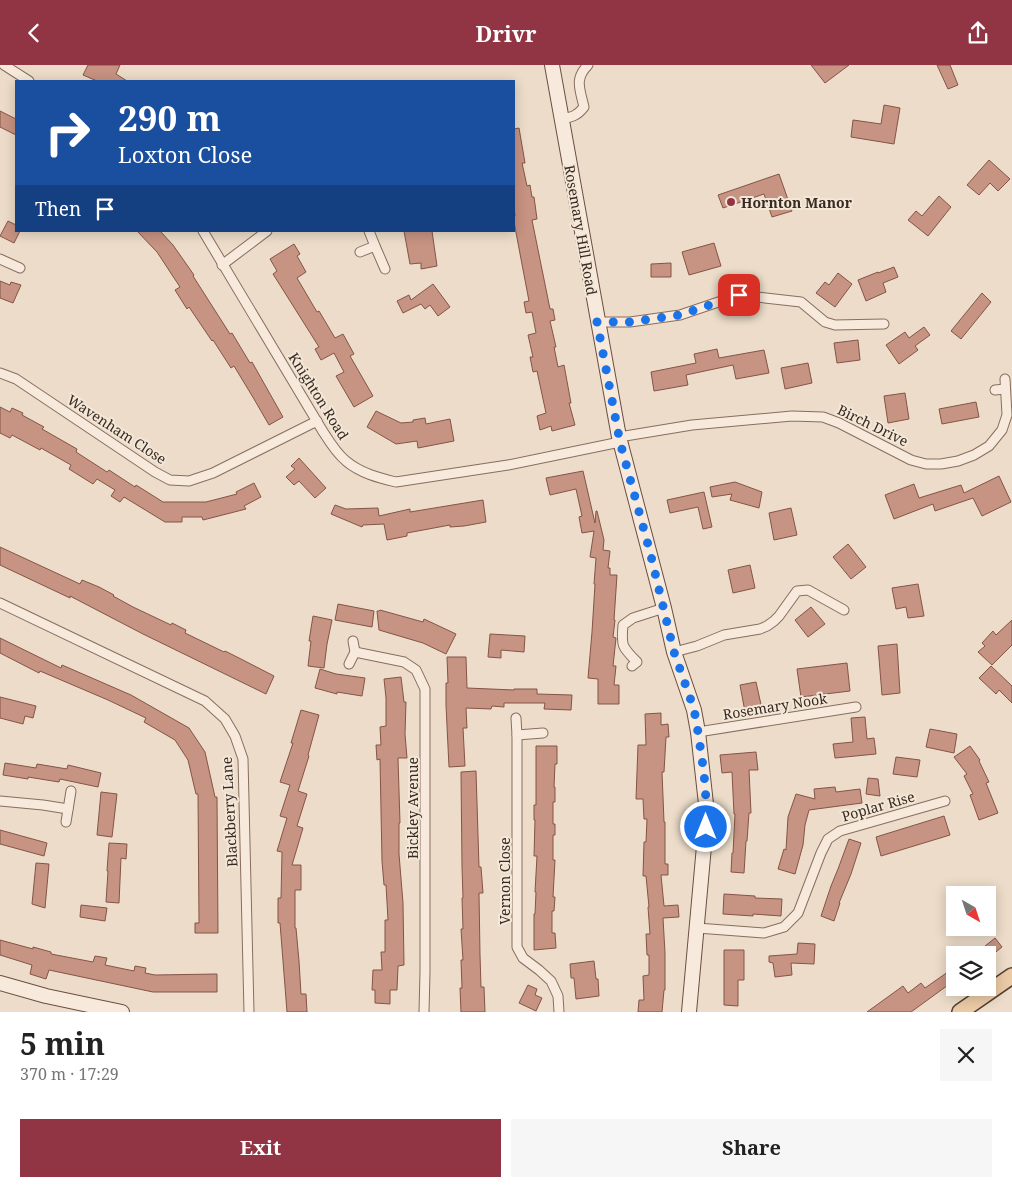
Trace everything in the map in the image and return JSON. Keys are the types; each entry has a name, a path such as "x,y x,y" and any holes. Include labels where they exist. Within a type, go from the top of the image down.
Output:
{"main road":[{"name":"Rosemary Hill Road","path":"552,65 597,322 620,440 674,652 694,709 698,732 707,813 689,1012"},
{"path":"960,1012 1012,976"},
{"path":"0,983 46,996 122,1012"}],"street":[{"path":"4,65 27,80"},
{"path":"561,119 579,114 584,107 579,81 581,72 588,65"},
{"name":"Knighton Road","path":"203,232 334,448 346,461 362,471 396,482 508,465 620,440"},
{"path":"222,265 266,232"},
{"path":"369,232 385,269"},
{"path":"360,252 375,246"},
{"path":"0,259 20,269"},
{"path":"597,322 630,322 680,315 739,295 801,302 824,322 835,325 884,324"},
{"name":"Wavenham Close","path":"0,373 16,379 170,480 189,481 213,473 317,421"},
{"path":"0,380 16,379"},
{"name":"Birch Drive","path":"620,440 692,425 792,416 823,417 839,423 911,460 926,464 941,464 958,461 974,455 988,446 1002,430 1007,415 1005,379"},
{"path":"995,390 1005,389"},
{"path":"674,652 697,646 724,635 760,629 767,626 780,616 797,591 808,590 844,610"},
{"name":"Blackberry Lane","path":"0,603 205,701 225,719 243,759 249,1012"},
{"path":"632,666 637,662 626,652 621,641 623,625 633,618 664,609"},
{"path":"349,664 356,652 353,641"},
{"name":"Bickley Avenue","path":"356,652 404,662 416,670 425,689 424,1012"},
{"name":"Rosemary Nook","path":"698,732 856,707"},
{"name":"Vernon Close","path":"516,718 518,947 523,958 551,981 558,996 559,1012"},
{"path":"517,735 543,733"},
{"path":"66,822 71,791"},
{"path":"0,801 68,809"},
{"name":"Poplar Rise","path":"697,928 764,933 784,927 798,913 828,839 840,831 945,801"}],"building":[{"path":"88,65 120,65 116,74 125,80 95,80 83,75"},
{"path":"811,65 849,65 825,83"},
{"path":"937,65 950,65 958,85 948,89"},
{"path":"884,105 900,108 894,144 851,137 853,120 881,124"},
{"path":"0,111 15,118 15,134 0,127"},
{"path":"519,128 525,163 522,163 527,186 530,185 532,197 534,197 537,219 532,220 550,309 553,309 555,320 550,321 558,367 564,365 571,403 569,403 575,425 552,431 551,426 540,430 537,416 546,413 537,371 533,372 530,357 533,357 528,335 536,333 532,312 526,313 524,302 529,301 515,227 515,129"},
{"path":"989,160 1010,179 998,191 990,183 979,195 967,185"},
{"name":"Hornton Manor","path":"779,174 792,211 772,217 764,194 723,208 718,195"},
{"path":"939,196 951,207 928,236 908,220 916,211 922,216"},
{"path":"8,221 15,224 15,232 20,232 14,243 0,236"},
{"path":"138,232 161,232 173,245 194,275 230,334 232,333 250,363 252,362 283,417 269,425 234,366 231,368 189,307 187,309 175,290 180,287 157,252"},
{"path":"404,232 432,232 437,266 421,269 421,263 410,264"},
{"path":"714,243 721,266 689,275 682,252"},
{"path":"294,244 300,254 297,256 306,272 297,278 335,338 343,334 354,354 350,356 373,396 354,407 336,376 344,372 334,353 321,360 315,349 319,347 273,274 277,271 270,259"},
{"path":"671,263 671,277 651,277 651,264"},
{"path":"894,267 898,277 883,283 886,292 866,301 858,280"},
{"path":"838,273 852,284 835,307 816,293 825,282 829,285"},
{"path":"0,281 10,285 11,282 21,285 13,303 0,298"},
{"path":"433,284 450,307 438,316 430,305 425,309 421,304 403,313 397,301 409,295 411,300"},
{"path":"982,293 991,302 961,339 951,331"},
{"path":"924,327 930,335 915,346 918,350 899,364 886,345 905,332 909,338"},
{"path":"858,340 860,360 837,363 834,343"},
{"path":"717,349 719,358 764,350 769,373 736,379 733,365 686,375 688,385 654,391 651,372 696,363 694,354"},
{"path":"808,363 812,383 785,389 781,368"},
{"path":"905,393 909,419 888,423 884,396"},
{"path":"976,402 979,417 942,424 939,409"},
{"path":"0,407 10,412 12,408 23,413 22,415 77,449 76,452 107,472 109,470 163,502 206,502 237,494 236,492 254,483 261,497 244,506 246,509 203,520 202,517 182,517 182,522 165,522 124,497 120,502 111,496 115,490 97,479 93,484 69,469 71,465 41,448 40,450 12,435 10,438 0,433"},
{"path":"376,411 401,423 425,418 426,424 450,419 454,441 418,448 417,441 396,444 367,427"},
{"path":"299,458 326,488 315,498 299,481 294,485 286,477 295,469 291,466"},
{"path":"583,471 595,523 597,511 604,540 603,550 610,551 608,568 610,568 610,575 617,575 613,637 616,638 613,666 616,666 614,685 619,685 619,704 598,704 598,679 588,678 595,584 596,558 590,557 594,531 582,533 579,517 582,516 576,489 550,495 546,478"},
{"path":"999,476 1011,502 982,516 973,498 935,511 933,504 894,519 885,495 914,484 919,498 961,485 964,493"},
{"path":"735,482 762,492 759,508 730,500 732,494 712,497 710,487"},
{"path":"704,492 712,527 703,529 698,507 670,513 667,500"},
{"path":"483,500 486,522 464,526 450,527 450,525 407,533 407,536 387,540 384,524 363,525 362,527 331,514 335,505 346,509 378,508 379,516 410,509 410,512"},
{"path":"791,508 797,535 774,540 769,513"},
{"path":"848,544 866,567 851,579 833,557"},
{"path":"0,547 80,584 82,580 99,587 133,607 171,625 172,623 186,630 185,633 274,676 266,694 70,596 70,598 0,565"},
{"path":"750,565 755,588 733,593 728,570"},
{"path":"918,584 924,616 908,618 906,607 896,609 892,588"},
{"path":"338,604 374,611 372,627 335,620"},
{"path":"811,607 825,624 808,637 795,620"},
{"path":"380,610 423,622 424,619 456,634 446,654 423,643 379,630 377,611"},
{"path":"313,616 332,620 324,668 308,666"},
{"path":"1012,620 1012,645 992,665 978,652 985,646 982,643 993,631 996,635"},
{"path":"490,634 525,636 524,652 501,650 501,658 488,657"},
{"path":"0,638 61,668 62,665 131,695 189,728 205,752 215,797 217,797 218,933 195,933 195,923 199,923 198,794 196,794 188,760 175,740 144,722 146,718 40,671 39,673 0,653"},
{"path":"897,644 900,693 882,695 878,646"},
{"path":"447,657 466,657 467,688 537,689 537,694 572,695 571,710 544,709 545,703 504,703 504,707 492,706 491,709 466,708 467,728 463,728 465,766 449,767 446,705 446,683 448,683"},
{"path":"847,663 850,691 801,697 797,669"},
{"path":"991,666 1012,686 1012,703 999,690 996,694 979,678"},
{"path":"320,669 336,674 365,678 362,696 337,692 337,694 315,688"},
{"path":"401,677 404,702 406,702 405,734 407,758 398,758 399,854 403,903 404,965 398,966 397,990 390,990 390,1004 375,1003 375,990 372,990 373,970 382,970 381,952 385,952 385,920 388,920 386,885 384,885 382,861 380,759 377,760 376,745 381,745 380,727 386,726 384,679"},
{"path":"756,682 762,709 745,712 740,685"},
{"path":"0,697 36,706 33,718 25,716 23,724 0,718"},
{"path":"301,710 319,715 298,791 307,794 297,826 303,828 292,865 301,865 301,890 295,890 295,928 301,994 306,994 307,1012 287,1012 280,923 278,923 278,898 281,898 282,852 277,851 287,818 280,816 290,785 280,782 293,743 291,743"},
{"path":"661,713 661,725 668,724 669,737 666,737 664,772 662,772 665,864 668,864 668,875 661,875 664,906 678,905 679,917 663,918 665,990 662,1012 638,1012 639,1000 644,1000 643,976 649,975 646,934 650,934 646,876 643,876 647,819 644,819 643,799 636,799 638,745 646,745 645,714"},
{"path":"865,717 867,739 874,738 876,754 835,758 833,744 853,742 851,718"},
{"path":"930,729 957,734 954,753 926,747"},
{"path":"536,746 557,746 554,787 555,802 553,802 555,835 553,835 553,860 555,860 553,897 555,897 554,911 552,911 552,933 555,933 556,948 534,950 537,856 534,856"},
{"path":"970,746 980,760 989,782 986,783 998,813 979,820 970,795 973,794 964,776 967,774 954,757"},
{"path":"756,752 758,770 749,770 751,813 749,813 744,873 731,872 735,814 732,772 722,773 720,755"},
{"path":"896,757 920,760 917,777 893,774"},
{"path":"5,763 36,768 37,764 67,769 68,765 101,773 98,787 60,779 59,782 3,775"},
{"path":"476,771 479,867 481,867 483,893 479,893 481,987 484,987 485,1012 461,1012 463,898 461,772"},
{"path":"868,778 878,779 880,796 866,794"},
{"path":"835,787 836,792 860,789 862,803 809,810 803,845 795,874 778,869 784,849 786,850 788,817 796,794 815,799 814,789"},
{"path":"101,792 117,794 112,837 97,835"},
{"path":"944,816 950,835 881,856 876,837"},
{"path":"0,830 47,843 44,856 0,844"},
{"path":"849,839 861,843 834,921 821,916"},
{"path":"109,843 127,844 126,859 121,858 119,903 106,902"},
{"path":"36,863 49,864 45,908 32,904"},
{"path":"724,894 782,899 781,916 723,914"},
{"path":"81,905 107,908 105,921 80,917"},
{"path":"995,938 1002,947 996,952 996,946 985,946"},
{"path":"0,940 33,949 33,947 51,952 51,954 93,962 95,956 107,958 105,965 134,971 135,966 146,968 145,973 155,975 217,974 217,992 153,992 49,970 46,979 30,974 32,965 0,955"},
{"path":"798,943 815,944 814,964 791,963 792,975 775,977 773,963 769,962 769,956 797,954"},
{"path":"724,950 744,950 744,980 738,980 738,1006 724,1005"},
{"path":"594,961 599,996 576,999 574,978 571,978 570,964"},
{"path":"946,973 946,987 911,1012 867,1012 903,986 908,993 921,983 925,988"},
{"path":"528,985 537,989 535,995 542,998 536,1011 519,1003"}],"place":[{"name":"Hornton Manor","path":"731,202"}],"route":[{"path":"706,827 707,813 704,773 694,709 674,652 650,552 620,442 597,322 630,322 680,315 739,295"}]}
